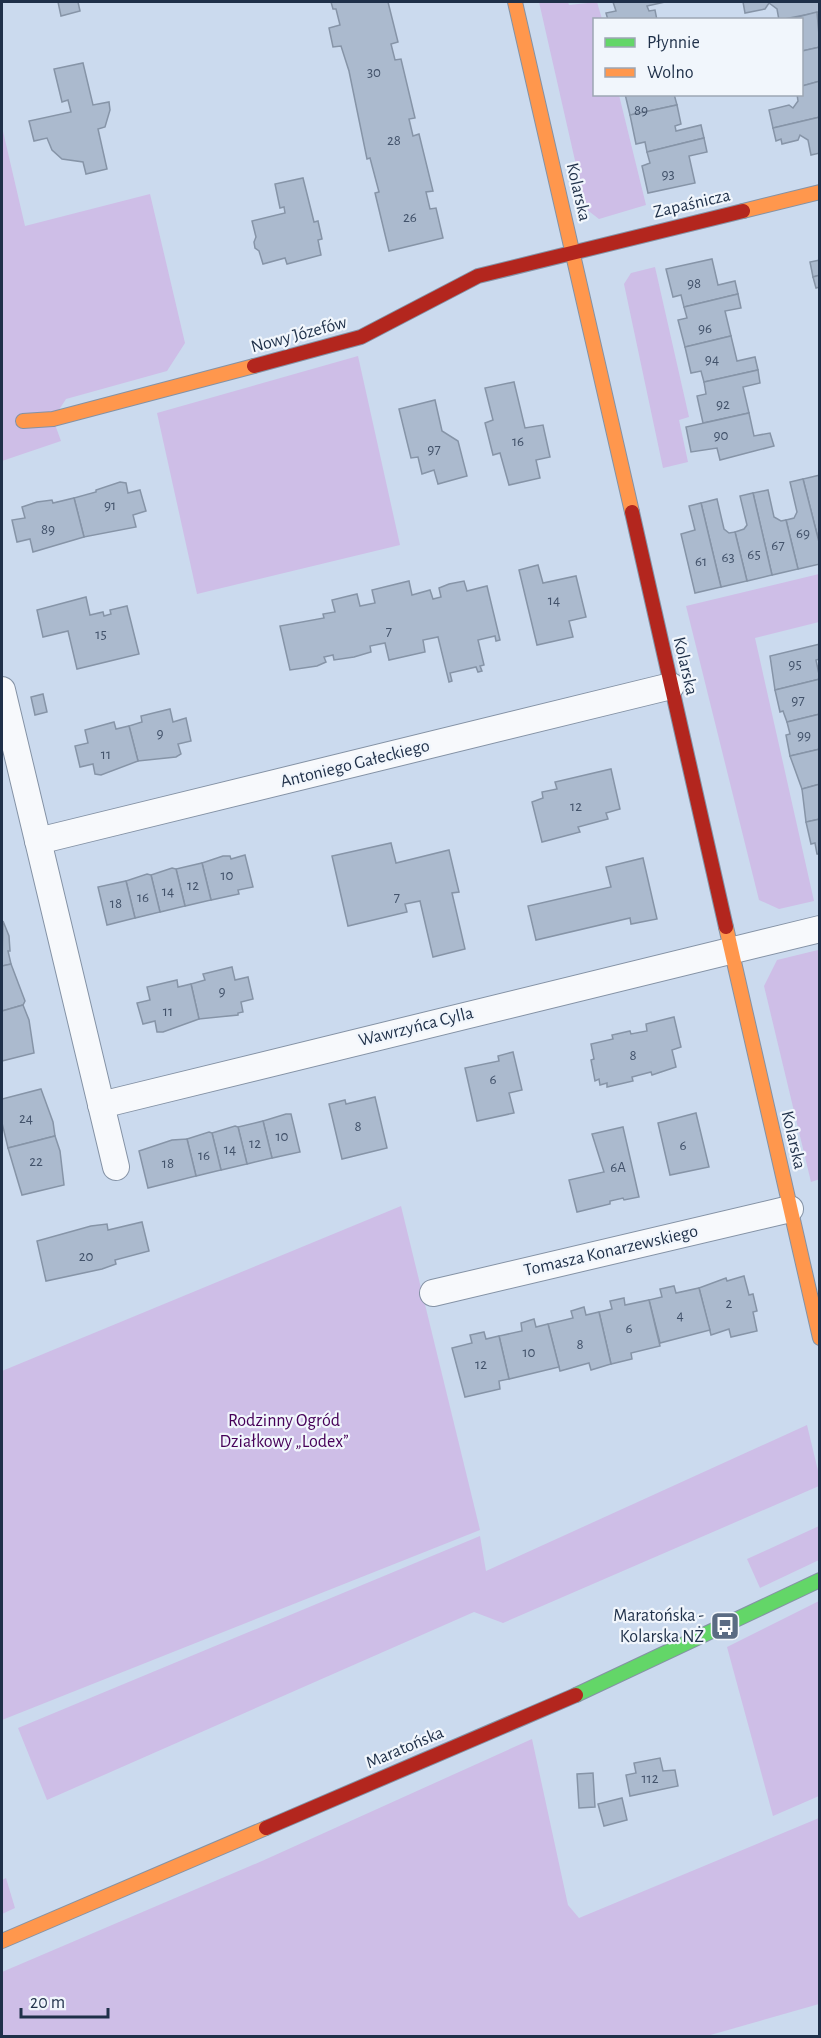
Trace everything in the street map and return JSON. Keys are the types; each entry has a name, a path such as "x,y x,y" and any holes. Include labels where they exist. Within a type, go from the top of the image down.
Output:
{"street":[{"name":"Kolarska","path":"515,2 574,252 625,493 732,950 819,1338"},
{"name":"Zapaśnicza","path":"574,252 819,192"},
{"name":"Nowy Józefów","path":"23,421 53,419 361,337 478,276 574,252"},
{"name":"Antoniego Gałeckiego","path":"38,841 671,687"},
{"path":"2,690 116,1167"},
{"name":"Wawrzyńca Cylla","path":"100,1105 819,929"},
{"name":"Tomasza Konarzewskiego","path":"433,1293 790,1209"},
{"name":"Maratońska","path":"2,1941 592,1688 819,1580"}],"green space":[{"path":"539,2 568,2 569,5 597,2 602,18 593,18 593,96 619,96 646,205 599,219 586,209"},
{"path":"2,127 25,226 150,194 185,343 167,371 66,399 53,419 61,441 2,461"},
{"path":"655,267 689,417 679,420 688,462 663,468 624,284 631,273"},
{"path":"358,356 400,545 197,594 157,413"},
{"path":"819,574 819,622 755,638 814,901 779,909 759,900 686,606"},
{"path":"818,950 820,1179 811,1182 764,986 777,960"},
{"name":"Rodzinny Ogród Działkowy „Lodex”","path":"401,1206 480,1530 2,1720 2,1371"},
{"path":"807,1425 819,1475 819,1486 503,1623 474,1612 47,1800 18,1728 480,1536 486,1571"},
{"path":"819,1526 819,1560 760,1588 747,1559"},
{"path":"819,1601 819,1796 773,1816 727,1647"},
{"path":"532,1739 568,1905 579,1918 819,1818 819,2004 707,2036 2,2036 2,1972 262,1861"},
{"path":"6,1878 15,1908 2,1914 2,1880"}],"building":[{"path":"58,2 78,2 80,11 61,16"},
{"path":"331,2 388,2 398,42 391,44 395,60 401,59 415,118 409,119 413,136 419,134 433,191 426,192 430,209 436,208 443,238 389,251 375,193 379,192 370,158 367,159 349,71 341,46 333,47 329,28 340,25 336,9 333,9"},
{"path":"613,2 665,2 647,6 649,11 655,10 657,18 607,18 606,13 616,11"},
{"path":"743,2 820,2 820,12 789,18 779,18 777,9 769,3 765,9 745,13"},
{"path":"817,12 820,47 803,51 803,18 794,18"},
{"path":"820,47 820,81 803,86 803,51"},
{"path":"83,63 93,105 109,102 110,110 105,127 98,129 107,169 86,174 83,162 62,159 52,150 47,138 34,141 29,121 71,112 68,100 62,102 54,69"},
{"path":"820,81 820,117 773,128 769,110 789,105 793,108 798,101 797,96 803,96 803,86"},
{"path":"625,96 675,96 677,105 630,115"},
{"path":"677,105 681,124 675,126 676,131 701,125 704,138 647,152 645,142 636,144 630,115"},
{"path":"820,117 820,153 811,155 808,140 800,135 798,140 782,144 781,139 776,141 773,128"},
{"path":"704,138 707,152 689,156 695,183 648,193 642,166 650,163 647,152"},
{"path":"303,178 314,222 318,221 322,239 318,240 321,255 287,264 285,258 263,264 259,251 255,248 256,237 252,221 285,213 284,207 280,208 275,184"},
{"path":"712,259 718,285 735,281 738,294 684,307 681,295 673,297 666,269"},
{"path":"820,260 820,275 813,277 810,262"},
{"path":"820,275 820,287 816,288 813,277"},
{"path":"738,294 741,308 725,311 731,336 685,347 678,320 687,318 684,307"},
{"path":"731,336 737,361 755,357 758,370 704,382 701,371 691,373 685,347"},
{"path":"758,370 760,383 743,387 749,413 703,423 697,396 706,394 704,382"},
{"path":"514,382 525,428 543,425 550,457 536,460 540,478 509,485 500,453 493,455 485,423 493,420 485,388"},
{"path":"435,400 442,431 458,441 467,476 438,484 434,470 422,474 418,457 411,458 399,409"},
{"path":"749,413 754,436 770,433 774,446 720,460 717,448 691,452 686,427"},
{"path":"820,475 820,546 803,479"},
{"path":"803,479 820,546 820,564 798,569 786,520 794,518 797,512 790,482"},
{"path":"120,482 126,483 128,493 140,490 146,511 133,515 136,527 84,537 74,498"},
{"path":"768,490 774,517 781,521 786,520 798,569 772,575 753,493"},
{"path":"753,493 772,575 747,581 735,532 744,529 747,525 740,496"},
{"path":"74,498 84,537 33,552 30,539 17,542 12,520 25,518 22,507 37,502 52,500 53,503"},
{"path":"717,499 724,529 729,533 735,532 747,581 721,587 701,503"},
{"path":"701,503 721,587 695,593 681,534 695,530 689,506"},
{"path":"538,565 543,583 576,576 586,617 569,621 573,637 537,645 519,570"},
{"path":"409,581 412,595 430,590 433,599 441,597 439,588 449,584 464,581 467,591 487,586 500,640 496,641 495,636 478,640 484,665 480,666 482,671 478,672 476,667 450,673 452,681 449,682 438,637 423,640 425,652 389,660 385,643 370,646 371,652 354,657 334,660 333,655 324,657 326,662 317,666 290,670 280,626 324,618 323,614 335,612 332,600 357,594 360,606 375,603 372,590"},
{"path":"86,597 90,615 103,612 104,616 111,614 110,610 127,606 139,654 77,669 68,631 43,637 37,610"},
{"path":"820,644 820,659 816,660 820,679 775,690 770,656"},
{"path":"820,679 820,714 787,722 783,711 780,712 775,690"},
{"path":"43,694 47,712 35,715 31,697"},
{"path":"170,709 173,722 186,718 191,741 178,744 181,754 176,757 138,761 129,726 142,722 141,716"},
{"path":"820,714 820,749 790,756 786,735 790,734 787,722"},
{"path":"114,722 116,729 129,726 138,761 101,775 95,774 93,764 80,767 75,746 88,743 85,730"},
{"path":"820,749 820,784 802,789 790,756"},
{"path":"611,769 620,809 606,813 608,819 578,827 580,832 542,842 532,802 543,798 542,792 557,789 555,782"},
{"path":"820,784 820,819 806,822 802,789"},
{"path":"820,819 820,854 817,854 815,843 811,844 806,822"},
{"path":"391,843 396,863 449,850 459,892 452,893 465,949 433,957 420,901 405,904 407,912 348,926 332,856"},
{"path":"245,855 253,887 238,890 239,894 211,900 202,863 223,856 230,856 231,859"},
{"path":"643,858 657,919 631,924 630,918 536,940 528,906 611,887 606,867"},
{"path":"202,863 211,900 185,906 176,869"},
{"path":"172,868 176,869 185,906 160,912 151,875"},
{"path":"147,874 151,875 160,912 135,918 126,881"},
{"path":"126,881 135,918 107,925 98,887"},
{"path":"3,921 9,936 10,951 8,951 11,964 2,966"},
{"path":"11,964 25,1001 23,1005 2,1011 2,966"},
{"path":"232,967 235,980 248,977 253,999 241,1002 243,1012 238,1015 199,1019 191,984 205,980 203,974"},
{"path":"177,980 178,987 191,984 199,1019 157,1032 155,1021 143,1024 137,1003 150,1000 147,987"},
{"path":"23,1005 29,1020 34,1053 2,1061 2,1011"},
{"path":"674,1017 681,1047 672,1050 676,1067 652,1075 651,1072 632,1077 633,1081 607,1087 607,1083 600,1085 599,1079 595,1081 591,1044 613,1039 612,1035 630,1031 631,1034 647,1031 646,1024"},
{"path":"513,1052 522,1090 509,1093 514,1113 477,1121 465,1068 499,1061 498,1056"},
{"path":"41,1089 53,1122 55,1136 8,1148 2,1123 2,1099"},
{"path":"375,1097 387,1148 342,1159 329,1104 345,1100 346,1104"},
{"path":"696,1113 709,1167 670,1175 658,1123"},
{"path":"291,1114 300,1152 272,1158 263,1121"},
{"path":"263,1121 272,1158 247,1164 238,1127"},
{"path":"238,1127 247,1164 221,1170 212,1133"},
{"path":"623,1127 639,1197 610,1201 610,1204 577,1212 569,1180 604,1172 592,1134"},
{"path":"212,1133 221,1170 196,1176 187,1139"},
{"path":"55,1136 60,1151 64,1185 22,1195 8,1148"},
{"path":"187,1139 196,1176 148,1188 139,1151 172,1140"},
{"path":"142,1222 149,1251 115,1260 116,1264 102,1269 46,1281 37,1241 91,1226 107,1224 108,1230"},
{"path":"744,1276 749,1295 753,1294 757,1311 753,1312 757,1331 731,1337 729,1329 711,1335 699,1288 726,1278 727,1281"},
{"path":"674,1286 676,1293 699,1288 710,1330 660,1343 649,1300 662,1297 660,1289"},
{"path":"624,1298 625,1305 649,1300 660,1346 631,1353 632,1359 611,1364 599,1312 612,1309 610,1301"},
{"path":"584,1307 586,1315 599,1312 611,1364 591,1370 589,1363 560,1371 548,1324 573,1318 571,1311"},
{"path":"534,1319 536,1327 548,1324 559,1367 509,1379 499,1336 522,1331 521,1323"},
{"path":"484,1332 486,1339 499,1336 509,1379 499,1381 500,1389 465,1397 452,1348 472,1343 470,1335"},
{"path":"660,1758 663,1771 675,1770 678,1786 630,1796 626,1775 636,1773 634,1763"},
{"path":"593,1773 595,1807 579,1808 577,1774"},
{"path":"622,1798 627,1820 604,1826 598,1804"}],"traffic: fast":[{"path":"576,1695 820,1580"}],"traffic: slow":[{"path":"515,2 632,512"},
{"path":"743,211 820,192"},
{"path":"23,421 53,419 254,366"},
{"path":"726,927 820,1338"},
{"path":"2,1941 266,1828"}],"traffic: jam":[{"path":"254,366 361,337 478,276 743,211"},
{"path":"632,512 726,927"},
{"path":"266,1828 576,1695"}],"place":[{"name":"Maratońska - Kolarska NŻ","path":"725,1626"}]}
